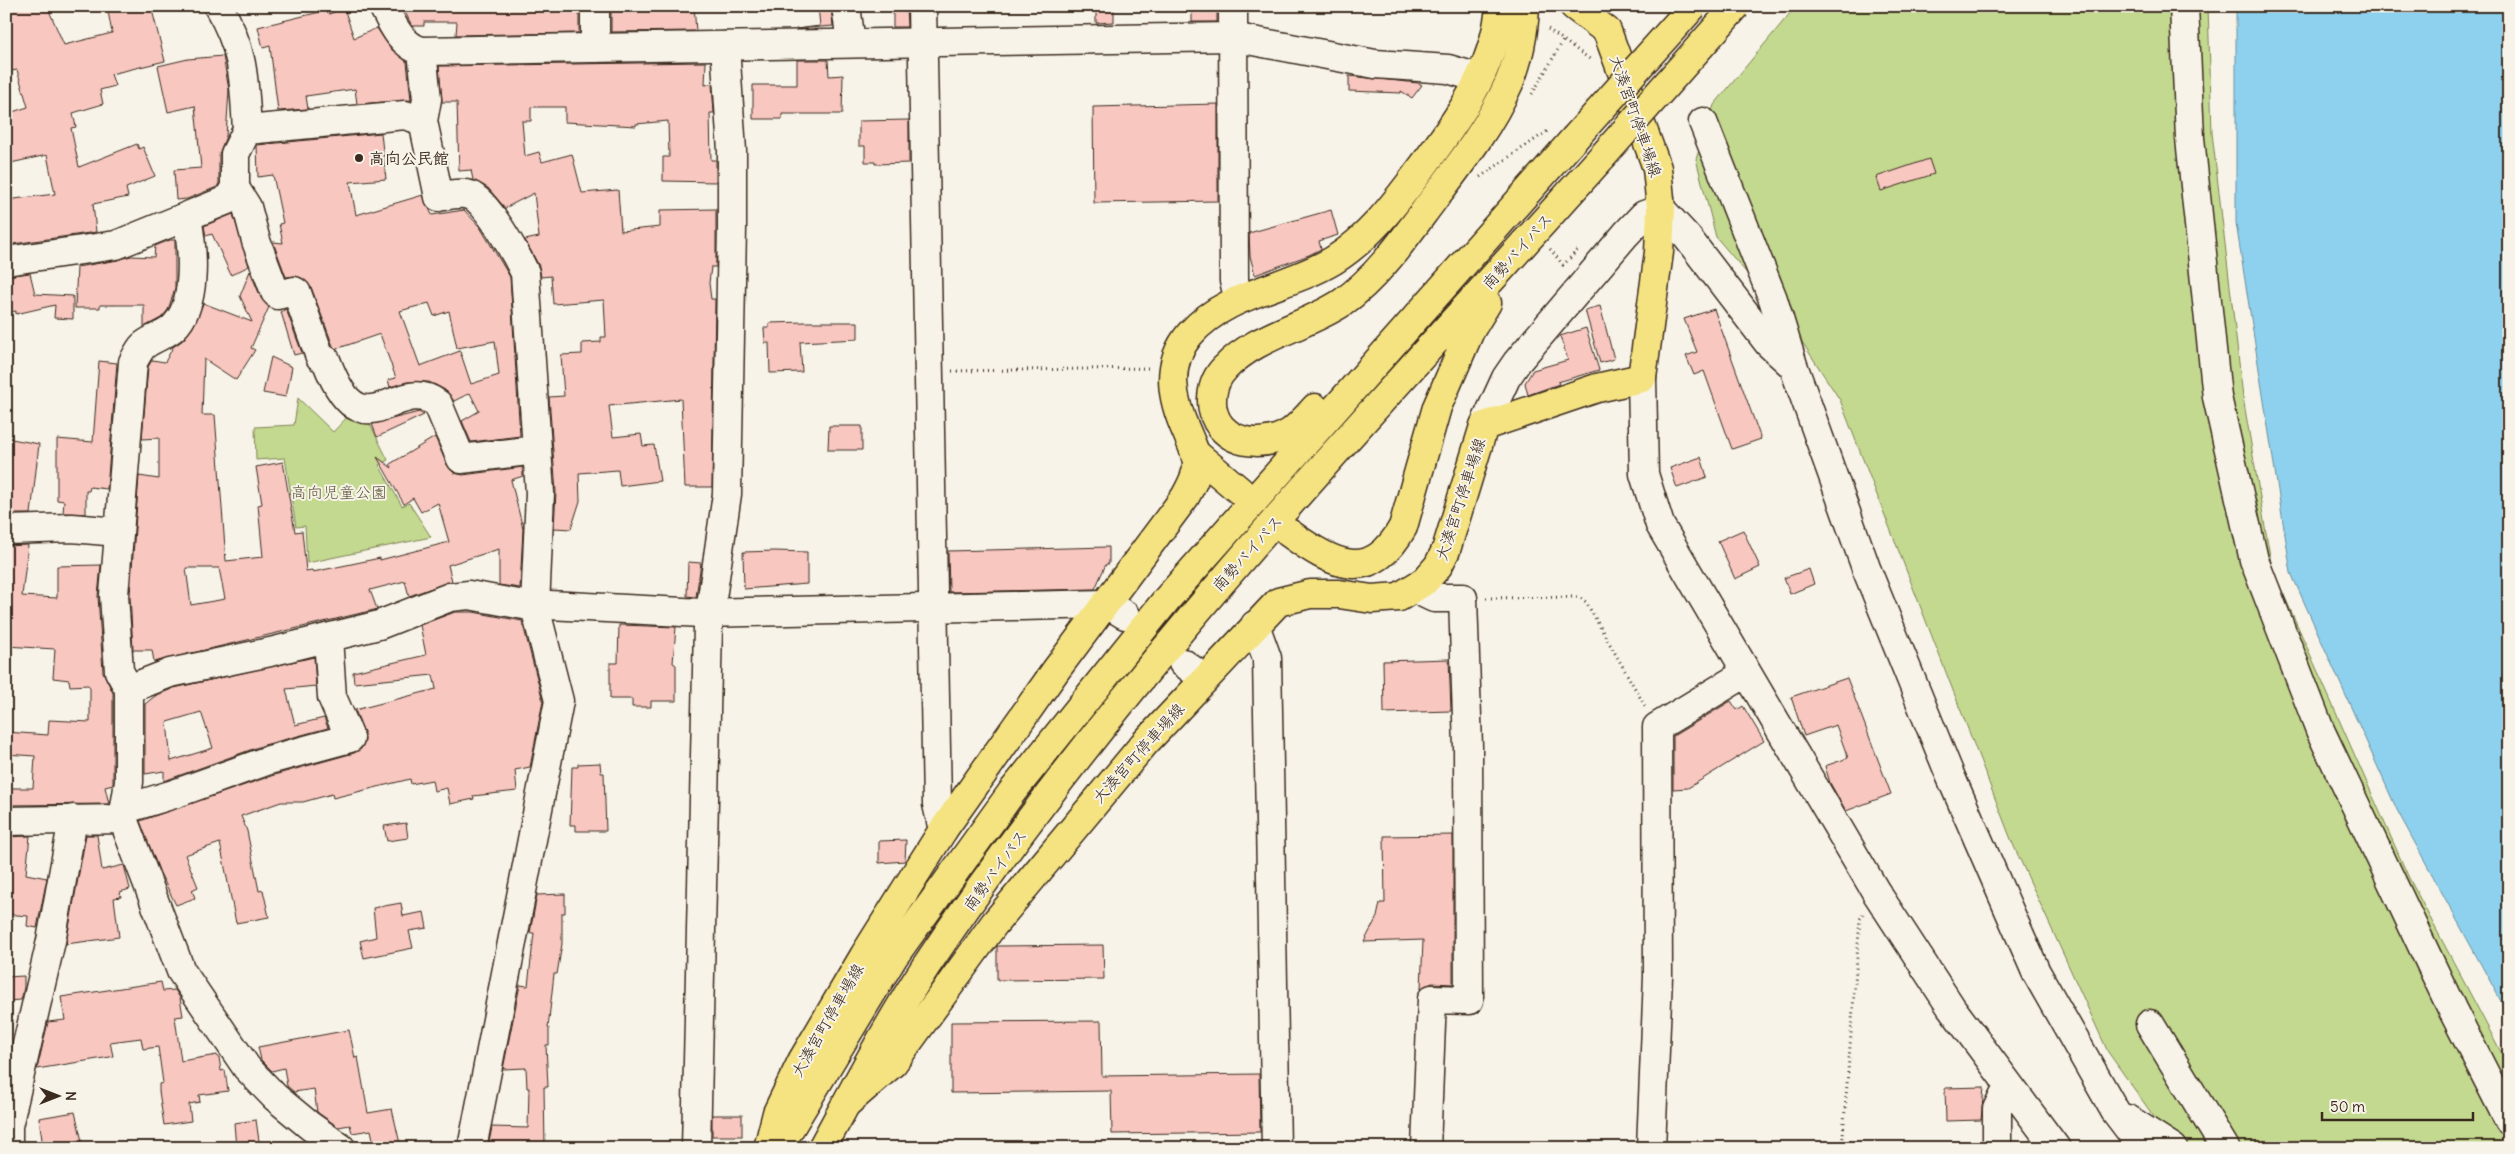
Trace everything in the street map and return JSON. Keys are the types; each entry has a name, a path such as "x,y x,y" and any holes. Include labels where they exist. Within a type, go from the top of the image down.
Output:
{"main road":[{"name":"大湊宮町停車場線","path":"768,1148 777,1113 802,1060 943,830 1006,738 1116,609 1194,481 1197,466 1195,453 1176,408 1171,385 1176,358 1190,334 1238,299 1293,280 1334,260 1367,236 1394,205 1457,121 1488,59 1498,27 1500,6"},
{"path":"1525,6 1524,26 1518,59 1509,83 1482,133 1405,237 1358,290 1320,316 1244,351 1223,370 1212,393 1212,406 1221,427 1240,440 1261,441 1283,437 1300,425 1563,133"},
{"name":"大湊宮町停車場線","path":"844,1106 893,1063 994,924 1144,744 1278,602 1294,596 1339,594 1382,599 1399,597 1414,589 1438,566 1446,550 1484,426 1597,388 1642,378 1653,308 1661,209 1657,168 1603,19 1574,6"},
{"name":"南勢バイパス","path":"778,1148 894,956 1012,792 1167,599 1563,133 1693,6"},
{"name":"南勢バイパス","path":"822,1148 844,1106 925,968 1040,807 1187,621 1736,6"},
{"path":"1289,533 1334,562 1355,565 1375,559 1385,552 1396,540 1404,527 1437,407 1470,331 1485,306 1542,244 1602,157"},
{"path":"1195,453 1240,491"}],"street":[{"path":"218,6 230,26 243,65 247,130 235,154 235,188 247,207 256,240 275,292 278,294 294,291 297,293 320,357 326,360 334,382 353,405 359,409 376,410 415,395 431,399 438,404 461,459 536,450"},
{"path":"383,6 402,40 412,48 422,51 1232,37 1375,64 1448,69 1479,78"},
{"path":"595,6 595,48"},
{"path":"846,6 851,43"},
{"path":"922,6 932,609 937,804 943,830"},
{"path":"1233,6 1234,281 1238,299"},
{"path":"2184,6 2190,138 2217,397 2254,560 2320,730 2452,1009 2509,1121"},
{"path":"696,1148 708,626 727,494 731,341 732,150 725,46"},
{"path":"422,51 427,99 423,122 439,197 461,194 474,197 509,243 525,273 540,492 535,607 559,701 472,1148"},
{"path":"247,130 405,115 423,122"},
{"path":"1702,122 1773,299 1792,365 1866,568 1954,784 2036,972 2115,1111 2143,1148"},
{"path":"6,261 116,245 187,218 227,200 235,188"},
{"path":"1484,426 1506,378 1516,362 1644,215 1661,209 1688,237 1769,344 1792,365"},
{"path":"187,218 191,236 191,288 185,310 173,328 143,346 133,362 114,595 119,671 129,690 129,782 124,814 181,971 247,1068 275,1097 341,1148"},
{"path":"1642,378 1644,474 1660,525 1876,892 1951,1007 2056,1148"},
{"path":"6,530 72,528 118,532"},
{"path":"1414,589 1434,598 1463,598 1468,747 1469,1000 1432,999 1426,1148"},
{"path":"129,690 170,673 379,625 450,597 469,595 535,607 549,605 711,612 1116,609"},
{"path":"1255,626 1267,658 1276,1148"},
{"path":"6,821 73,819 124,814 269,760 350,738 332,697 328,638"},
{"path":"1183,663 1205,679"},
{"path":"1651,1148 1658,976 1657,727 1746,673"},
{"path":"8,1148 8,1126 51,942 73,819"},
{"path":"2150,1024 2225,1148"},
{"path":"1997,1148 1997,1109 2008,1086"},
{"path":"2115,1111 2173,1148"}],"path":[{"path":"1528,101 1563,41"},
{"path":"1475,172 1480,178 1563,133"},
{"path":"929,371 1174,368"},
{"path":"1463,598 1579,597 1586,602 1657,727"},
{"path":"1842,1148 1860,919 1876,892"}],"green space":[{"path":"1796,6 2208,6 2212,133 2243,397 2272,568 2409,878 2509,1067 2509,1148 2176,1148 2108,1052 2012,842 1840,400 1791,325 1716,237 1696,159 1714,105"},
{"name":"高向児童公園","path":"298,398 333,432 352,412 367,418 388,460 379,465 402,506 409,503 431,537 307,563 305,526 296,527 285,458 256,460 255,427 294,425"}],"water":[{"path":"2236,6 2509,6 2509,1016 2397,810 2291,573 2236,223"}],"building":[{"path":"29,6 47,6 64,45 112,33 107,6 151,6 165,61 111,74 115,86 100,90 103,104 73,113 76,127 71,128 79,167 137,144 139,149 143,147 155,176 126,188 128,197 93,204 96,232 6,245 6,200 55,194 47,155 6,164 6,114 28,107 17,70 6,72 6,11"},
{"path":"402,6 579,6 579,33 456,35 457,22 424,22 424,26 412,26"},
{"path":"611,6 694,6 696,31 611,32"},
{"path":"818,6 831,6 833,26 796,29 820,26"},
{"path":"893,6 906,6 907,27 893,27"},
{"path":"1096,6 1114,6 1114,22 1096,23"},
{"path":"1192,6 1217,6 1217,22 1192,22"},
{"path":"344,8 354,38 377,28 391,49 407,62 411,100 357,104 355,89 306,96 308,109 278,111 270,46 263,48 258,27 328,10 329,14"},
{"path":"223,56 229,90 226,136 219,154 219,183 217,187 187,199 176,200 174,170 201,168 195,106 168,112 158,66 188,59"},
{"path":"797,60 828,60 829,76 843,75 842,114 782,114 782,119 753,119 753,85 797,85"},
{"path":"706,62 705,85 712,84 714,113 710,113 711,160 716,160 716,182 663,181 663,157 669,157 668,121 636,124 636,126 565,122 565,107 534,107 531,108 531,121 522,121 525,156 539,152 542,162 572,154 582,193 618,190 621,231 660,227 660,210 716,209 716,267 711,267 709,283 711,299 715,299 712,487 685,487 681,399 609,406 613,437 641,434 643,446 654,445 660,481 620,486 618,470 579,473 580,501 571,529 554,528 556,492 549,397 564,396 561,355 582,354 582,343 601,342 601,337 606,337 604,300 553,304 551,276 541,277 539,266 525,240 539,237 534,193 505,208 488,188 473,180 471,170 459,171 457,102 442,102 439,66"},
{"path":"1349,76 1422,85 1412,98 1401,91 1401,93 1349,91"},
{"path":"1218,104 1218,201 1094,203 1093,107"},
{"path":"909,120 909,163 875,164 875,162 865,162 865,146 859,146 859,121"},
{"path":"381,133 386,179 350,182 356,215 423,195 432,215 464,210 480,227 510,277 520,436 471,442 462,421 479,411 470,393 454,401 445,390 429,382 407,382 390,387 388,380 396,378 380,334 336,349 333,346 311,287 302,278 296,276 286,277 273,242 283,243 279,224 283,223 273,175 258,177 257,145","holes":["429,303 434,316 449,311 457,348 495,341 499,375 471,384 460,351 420,366 400,311"]},
{"path":"1929,159 1934,174 1881,191 1876,177"},
{"path":"1331,210 1338,235 1319,241 1321,249 1309,255 1255,275 1250,256 1249,233"},
{"path":"233,214 249,266 231,275 212,234 206,236 204,226"},
{"path":"175,240 175,288 168,310 161,318 144,327 144,305 100,305 100,308 75,308 77,267 131,256 154,257 155,246"},
{"path":"250,271 261,298 269,307 251,348 255,350 236,380 204,359 202,415 215,415 226,561 263,557 258,505 262,504 256,467 283,462 295,532 302,531 306,571 312,570 313,572 380,558 380,560 449,542 438,503 421,512 413,498 404,504 377,457 392,468 390,464 435,437 447,465 454,473 463,475 523,467 523,476 511,480 523,529 520,588 499,585 499,549 448,565 452,581 409,596 405,581 370,590 377,609 374,610 154,662 152,650 133,650 130,595 139,476 159,479 159,438 142,439 148,367 152,360 165,362 173,347 183,340 193,327 203,303 252,322 240,296","holes":["186,568 219,568 225,599 191,605"]},
{"path":"30,273 35,294 73,296 73,319 54,318 55,305 16,314 16,311 6,313 6,276"},
{"path":"1600,306 1614,359 1600,363 1585,310"},
{"path":"286,309 302,353 294,355 281,312"},
{"path":"1714,309 1761,439 1732,449 1704,371 1694,375 1686,356 1697,352 1684,319"},
{"path":"858,322 858,339 800,342 802,372 770,373 769,343 765,343 764,328 769,328 769,323"},
{"path":"1586,328 1599,370 1558,382 1559,384 1528,395 1525,383 1533,370 1568,360 1560,336"},
{"path":"271,357 292,367 286,397 263,393"},
{"path":"99,361 117,363 107,489 90,487 89,491 86,491 86,514 63,513 64,501 57,500 57,439 93,442"},
{"path":"419,412 424,415 377,437 372,424"},
{"path":"829,426 862,426 862,450 828,450"},
{"path":"6,438 39,444 31,514 6,514"},
{"path":"1701,457 1707,477 1677,488 1670,468"},
{"path":"1743,530 1760,567 1735,579 1718,541"},
{"path":"28,545 22,596 57,598 57,566 101,565 98,596 103,672 113,693 113,785 105,787 109,804 6,805 6,788 33,788 35,756 6,754 6,732 48,735 49,720 90,722 90,687 88,685 70,686 69,680 53,678 55,649 6,646 6,546"},
{"path":"1109,547 1109,564 1106,564 1095,589 949,592 948,551"},
{"path":"743,552 807,552 807,584 744,589"},
{"path":"688,562 701,563 696,597 687,596"},
{"path":"1809,569 1814,584 1790,594 1784,578"},
{"path":"455,612 473,612 522,621 543,701 530,767 515,770 517,791 473,796 474,799 450,804 447,788 434,791 432,780 411,784 410,779 333,798 332,794 303,802 281,802 241,816 247,831 259,891 263,890 269,917 236,923 220,843 185,855 198,887 192,890 195,898 176,905 160,873 140,821 274,775 354,753 361,749 365,741 364,732 355,710 436,689 433,675 354,683 353,672 426,655 420,625"},
{"path":"619,625 676,627 673,663 676,665 676,701 651,701 651,707 632,707 632,699 610,699 610,663 618,663"},
{"path":"314,657 316,686 286,689 295,725 324,718 328,728 264,745 164,781 164,771 145,774 145,704 155,696 174,688","holes":["201,712 213,748 171,761 167,722"]},
{"path":"1449,659 1451,711 1384,713 1383,661"},
{"path":"1847,678 1891,794 1846,811 1830,783 1825,766 1848,758 1836,725 1804,736 1791,697"},
{"path":"1731,701 1737,710 1743,706 1764,741 1688,788 1673,789 1673,736"},
{"path":"600,763 601,773 604,773 606,831 576,831 576,825 570,825 572,767 578,767 578,764"},
{"path":"406,823 408,838 387,841 384,826"},
{"path":"86,835 97,835 102,870 124,865 130,889 120,892 121,897 114,898 119,937 66,944"},
{"path":"1453,835 1453,984 1432,983 1421,989 1423,940 1364,942 1377,917 1380,903 1385,903 1384,836"},
{"path":"30,836 26,874 47,878 37,928 27,926 28,916 6,914 6,837"},
{"path":"906,840 905,861 879,863 879,841"},
{"path":"565,894 565,913 562,913 562,944 557,974 554,974 548,1028 549,1045 546,1045 548,1087 544,1087 545,1148 488,1148 492,1127 528,1128 529,1088 527,1088 526,1068 503,1069 520,985 528,986 534,933 530,933 537,895"},
{"path":"401,903 403,916 424,912 427,928 409,931 413,948 364,958 360,941 376,937 373,908"},
{"path":"1103,945 1104,979 997,980 997,946"},
{"path":"24,976 21,1000 6,1001 6,977"},
{"path":"161,982 163,991 175,990 180,998 183,1016 175,1017 181,1061 217,1055 221,1071 225,1070 228,1091 199,1095 200,1102 189,1104 191,1121 164,1125 159,1091 159,1084 163,1083 158,1047 143,1049 141,1038 110,1042 113,1056 110,1057 37,1069 48,1022 65,1020 61,997"},
{"path":"1101,1021 1102,1076 1259,1074 1260,1132 1112,1134 1111,1091 951,1093 951,1022"},
{"path":"349,1030 355,1058 358,1057 368,1113 392,1109 401,1148 375,1148 371,1130 352,1133 350,1125 338,1127 317,1112 314,1089 294,1092 287,1086 284,1068 272,1071 261,1060 258,1047"},
{"path":"1984,1087 1981,1120 1946,1121 1945,1088"},
{"path":"75,1112 82,1141 43,1147 39,1118"},
{"path":"712,1115 742,1115 742,1136 712,1136"},
{"path":"256,1120 260,1148 236,1148 234,1123"}],"place":[{"name":"高向公民館","path":"359,158"}]}
